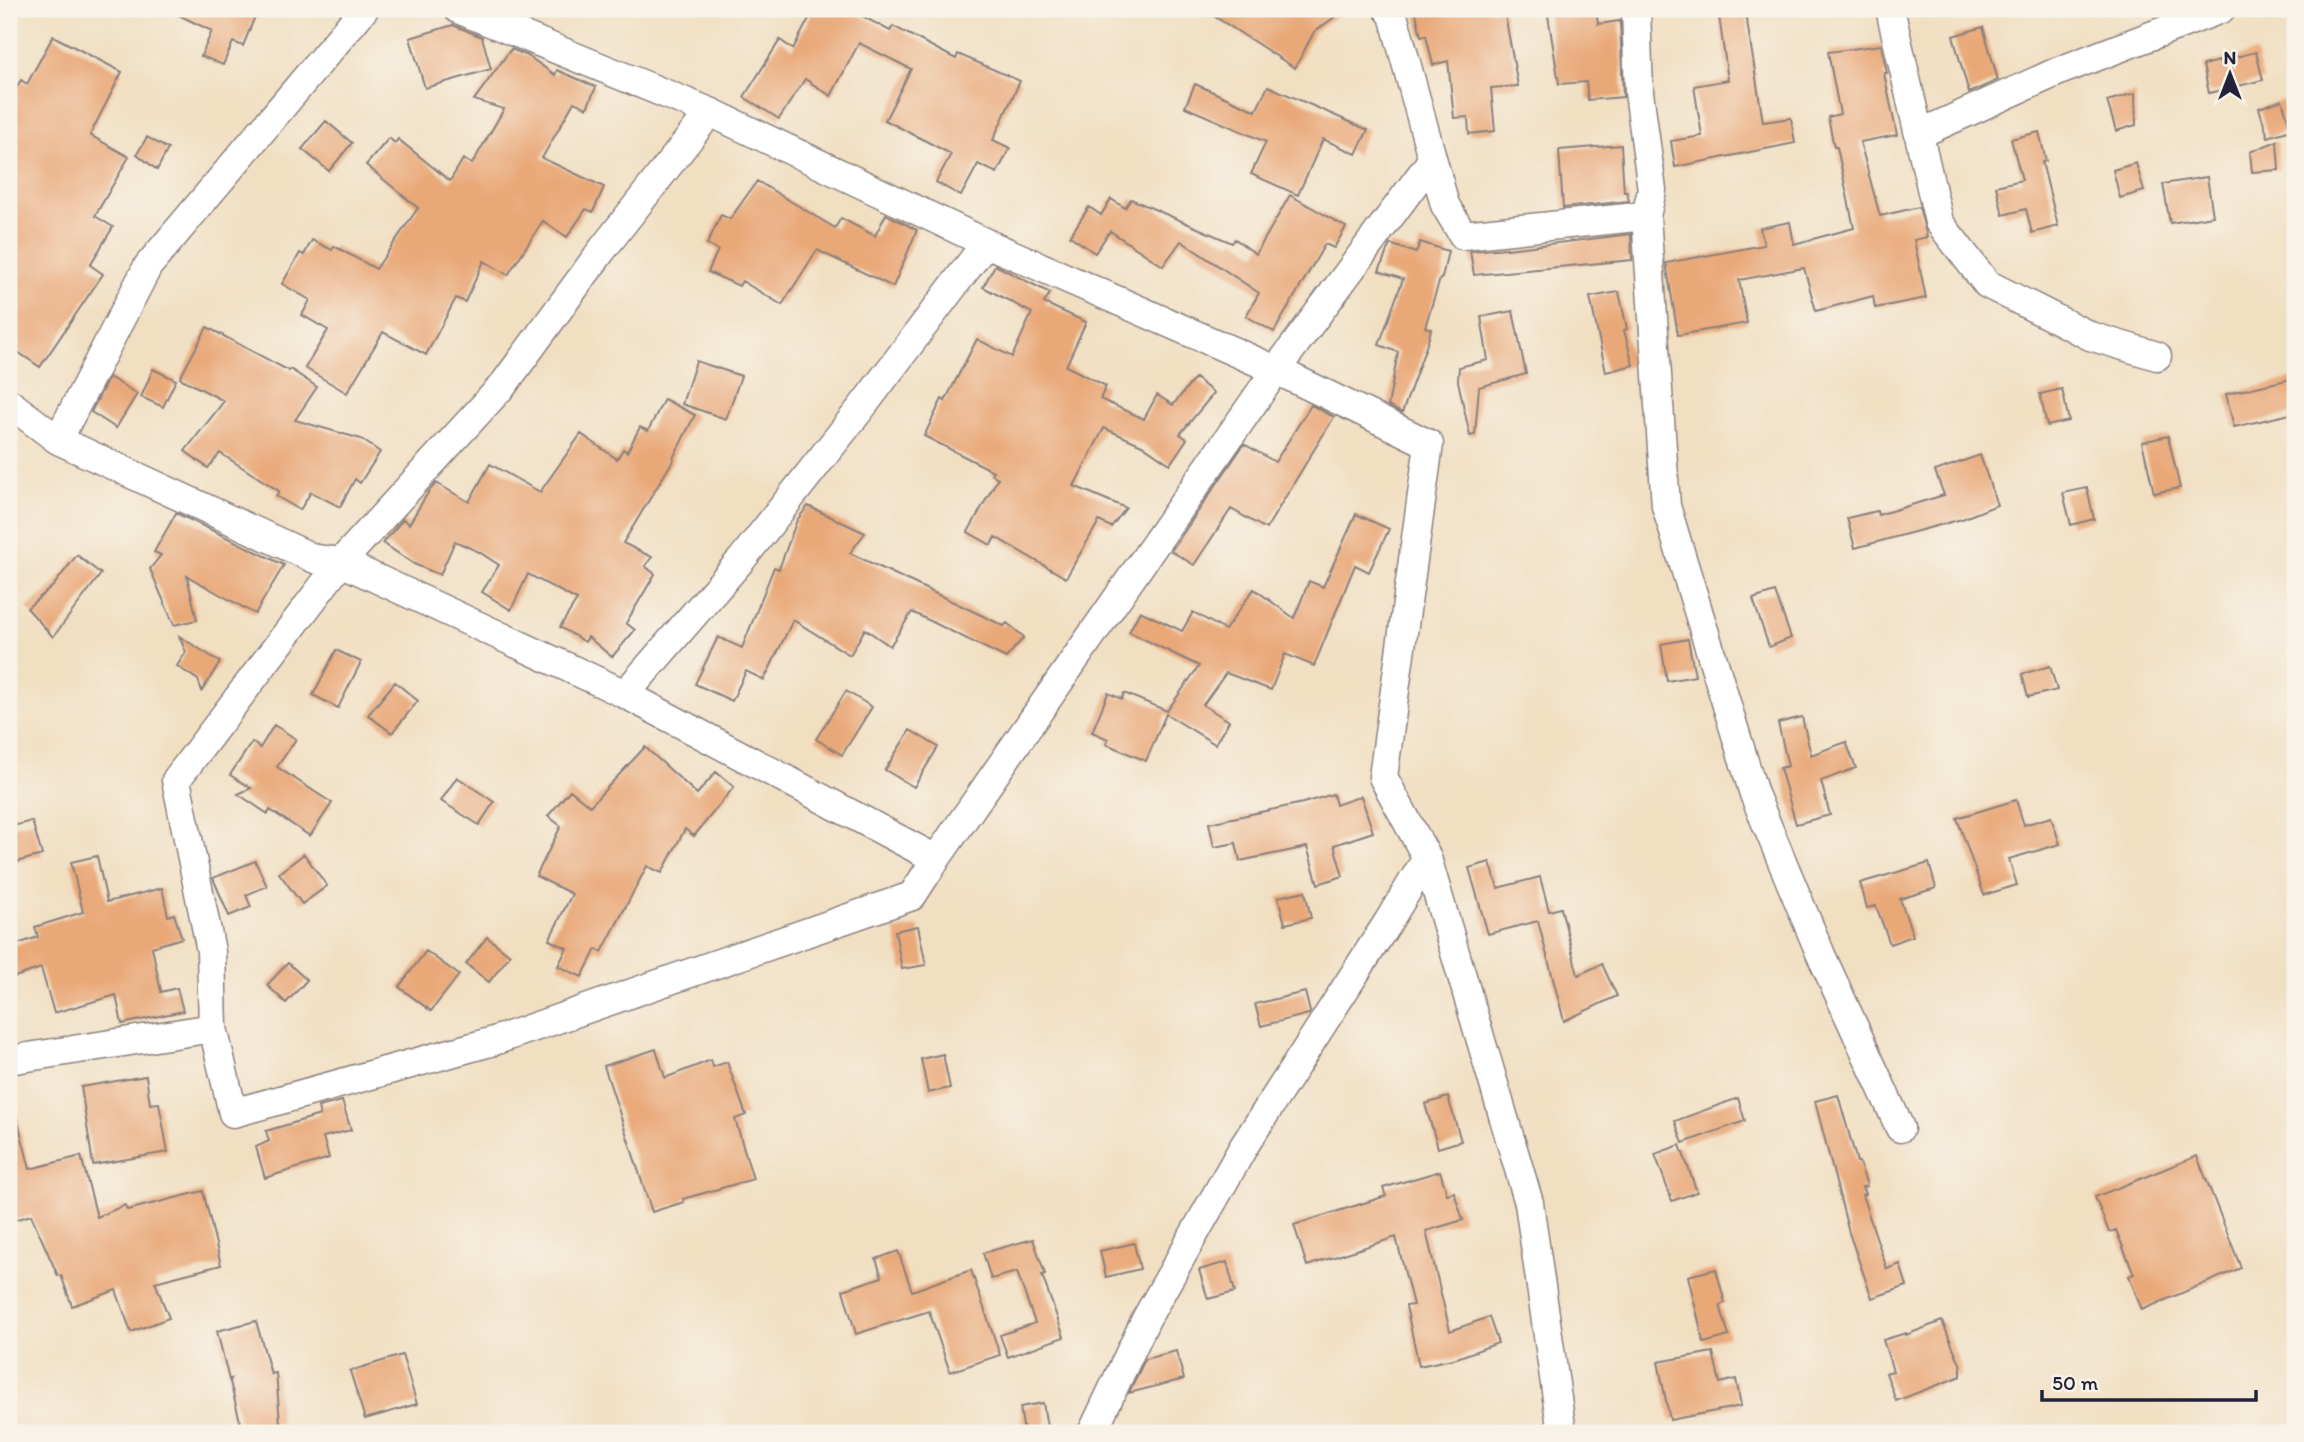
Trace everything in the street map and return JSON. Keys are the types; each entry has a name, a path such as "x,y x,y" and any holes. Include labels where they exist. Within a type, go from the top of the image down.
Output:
{"street":[{"path":"58,440 148,266 364,9"},
{"path":"458,9 710,112 986,243 1276,370 1429,444 1383,777 1427,858 1529,1203 1562,1433"},
{"path":"1388,9 1393,15 1445,205 1463,235 1646,216"},
{"path":"1636,9 1639,92 1652,190 1646,216 1666,506 1754,794 1821,955 1900,1128"},
{"path":"1890,9 1939,222 1987,284 2090,337 2157,356"},
{"path":"1919,134 2059,71 2221,9"},
{"path":"710,112 504,384 341,562 176,780 211,951 213,1028 233,1113 494,1041 912,896 1276,370 1432,160"},
{"path":"625,694 742,559 986,243"},
{"path":"9,402 58,440 315,559 341,562 625,694 936,859"},
{"path":"1092,1433 1146,1319 1244,1146 1427,858"},
{"path":"9,1060 213,1028"}],"building":[{"path":"166,9 258,9 243,46 233,42 223,65 201,56 212,31"},
{"path":"814,9 849,9 890,31 893,26 956,59 958,54 1020,81 993,140 1010,148 997,173 978,164 961,196 936,182 951,154 885,120 911,69 859,43 831,96 805,79 779,119 744,97 780,40 793,49"},
{"path":"1203,9 1346,9 1314,32 1295,68"},
{"path":"1415,9 1504,9 1518,86 1491,88 1495,131 1469,134 1468,117 1454,118 1448,61 1433,65 1426,35 1421,36"},
{"path":"1547,9 1596,9 1598,24 1620,21 1623,97 1588,100 1586,82 1559,84"},
{"path":"1718,9 1745,9 1763,122 1791,118 1795,143 1675,167 1671,141 1702,136 1694,86 1728,80"},
{"path":"453,25 482,37 491,69 425,88 410,38"},
{"path":"1983,27 1998,80 1969,93 1953,36"},
{"path":"53,36 122,72 90,135 129,157 95,216 113,227 90,265 103,274 40,367 9,346 9,100 21,80 27,84"},
{"path":"1881,45 1897,135 1860,142 1880,216 1919,207 1927,237 1914,240 1926,298 1875,308 1873,296 1816,311 1804,268 1739,280 1747,323 1678,335 1666,263 1764,245 1760,228 1790,222 1794,244 1854,228 1828,117 1840,114 1828,52"},
{"path":"511,49 528,56 555,75 557,70 596,87 587,108 574,102 542,158 604,187 593,212 586,209 567,237 543,221 508,275 484,261 465,302 456,298 426,355 383,332 347,393 305,368 328,330 302,315 310,300 282,284 300,253 304,255 312,240 332,250 334,246 376,269 418,208 366,165 389,138 395,143 398,139 450,181 463,159 472,164 504,109 474,100"},
{"path":"2256,52 2263,80 2209,93 2203,65"},
{"path":"1195,84 1256,111 1268,86 1368,130 1356,154 1323,139 1298,195 1251,174 1266,142 1185,107"},
{"path":"2135,93 2136,125 2116,131 2107,101"},
{"path":"2282,100 2291,130 2268,137 2259,108"},
{"path":"326,121 352,143 329,171 302,149"},
{"path":"2039,132 2046,161 2042,162 2058,226 2032,233 2026,209 2003,215 1996,186 2022,180 2011,139"},
{"path":"147,137 168,149 157,170 137,154"},
{"path":"2277,141 2279,170 2252,172 2250,152"},
{"path":"1621,145 1624,192 1627,192 1629,201 1563,208 1559,150"},
{"path":"2136,163 2144,191 2120,198 2113,170"},
{"path":"2207,177 2213,216 2170,223 2163,184"},
{"path":"757,181 835,228 841,218 875,236 886,214 917,230 893,287 817,250 782,305 742,281 739,286 708,272 718,250 707,244 721,215 730,219"},
{"path":"1290,195 1346,227 1334,248 1325,244 1274,332 1246,316 1259,293 1181,241 1163,266 1110,231 1095,253 1070,236 1089,207 1101,215 1111,199 1125,208 1131,199 1232,243 1235,239 1256,254"},
{"path":"1631,234 1632,260 1474,275 1470,251"},
{"path":"1420,242 1448,251 1425,327 1431,329 1428,341 1402,413 1388,406 1398,352 1379,345 1403,279 1379,271 1390,244 1416,253"},
{"path":"995,265 1050,293 1044,303 1086,322 1066,366 1106,386 1100,399 1144,419 1157,395 1173,405 1195,378 1214,393 1180,434 1187,439 1170,464 1142,445 1104,428 1074,486 1126,508 1111,527 1099,521 1066,578 995,537 991,545 968,532 998,478 991,474 993,471 924,436 977,339 1012,357 1032,313 983,287"},
{"path":"1619,292 1627,329 1624,330 1633,365 1606,372 1590,297"},
{"path":"1513,311 1526,374 1479,387 1475,435 1470,436 1458,381 1459,367 1488,360 1481,317"},
{"path":"207,327 289,371 290,369 317,387 295,420 361,439 380,452 360,483 355,479 340,507 311,492 300,510 276,496 279,491 220,453 208,468 185,451 224,401 180,378"},
{"path":"696,361 741,376 726,419 682,404"},
{"path":"153,369 176,380 163,407 141,397"},
{"path":"109,377 137,394 116,428 91,412"},
{"path":"2295,378 2295,413 2234,427 2226,394"},
{"path":"2062,389 2069,421 2047,426 2040,394"},
{"path":"664,399 695,415 674,459 623,543 652,557 645,566 655,574 626,623 635,630 612,657 588,637 585,642 560,627 577,600 528,574 511,610 482,592 499,565 479,552 455,541 440,575 414,564 383,543 403,519 409,524 436,483 469,502 490,464 540,492 581,434 617,459 623,449 627,452 640,427 648,431"},
{"path":"1311,405 1334,417 1266,529 1231,509 1194,565 1171,551 1244,444 1275,462"},
{"path":"2168,436 2180,488 2154,493 2142,442"},
{"path":"1980,455 1997,505 1962,519 1855,548 1847,518 1877,511 1878,515 1944,495 1935,471"},
{"path":"2087,488 2094,519 2071,525 2063,493"},
{"path":"808,506 865,533 850,553 1004,626 1007,623 1024,637 1006,658 912,612 890,646 865,629 850,655 793,620 764,680 746,671 732,701 695,684 718,637 742,648 774,567 779,569 797,520"},
{"path":"176,513 284,565 255,614 187,576 197,620 174,625 150,569 161,555 154,552"},
{"path":"1356,514 1389,529 1369,572 1355,565 1314,666 1285,654 1271,690 1226,673 1203,705 1229,721 1215,744 1166,714 1146,761 1106,744 1108,739 1092,732 1108,693 1122,699 1124,693 1167,711 1199,666 1129,632 1140,611 1182,631 1193,612 1225,630 1254,589 1294,618 1309,581 1323,587"},
{"path":"77,555 101,574 53,637 27,608 53,586"},
{"path":"1775,592 1791,638 1769,647 1753,599"},
{"path":"179,636 220,662 202,691 198,680 177,666 186,652"},
{"path":"1688,639 1695,676 1667,681 1661,644"},
{"path":"336,650 361,662 338,708 313,695"},
{"path":"2050,666 2057,690 2028,697 2022,674"},
{"path":"395,682 418,701 392,733 368,715"},
{"path":"846,691 872,707 842,755 816,739"},
{"path":"1802,717 1811,755 1846,742 1856,768 1821,781 1830,815 1796,824 1780,768 1788,766 1778,723"},
{"path":"274,725 296,739 277,767 332,803 310,836 270,810 268,814 238,794 251,788 230,775 252,742 260,748"},
{"path":"910,730 938,747 914,787 885,770"},
{"path":"645,747 697,794 716,772 734,787 694,836 685,829 662,873 647,866 602,952 596,949 582,977 558,966 567,948 549,940 572,894 536,876 561,826 548,816 570,790 590,806"},
{"path":"457,777 494,802 479,825 441,801"},
{"path":"1333,794 1336,805 1361,796 1373,832 1334,845 1343,876 1318,884 1307,847 1240,861 1236,843 1214,847 1209,823"},
{"path":"2016,800 2024,825 2051,817 2060,844 2009,859 2017,885 1984,895 1957,818"},
{"path":"32,821 42,855 9,864 9,827"},
{"path":"304,854 327,886 302,904 279,873"},
{"path":"97,856 107,902 162,888 168,916 174,914 182,938 152,947 161,992 177,988 183,1011 122,1024 116,995 54,1013 41,968 9,979 9,947 38,937 35,927 83,912 71,862"},
{"path":"255,861 267,886 246,895 251,907 229,916 213,878"},
{"path":"1490,862 1498,888 1540,877 1549,911 1561,908 1578,975 1602,964 1617,996 1564,1021 1538,921 1488,934 1469,868"},
{"path":"1929,863 1936,888 1900,899 1913,936 1890,944 1876,906 1867,908 1860,883"},
{"path":"1305,891 1311,918 1285,924 1278,897"},
{"path":"918,926 926,965 902,969 895,931"},
{"path":"487,937 510,955 489,982 466,964"},
{"path":"426,951 459,975 431,1011 399,987"},
{"path":"288,963 307,980 286,1003 267,985"},
{"path":"1305,992 1309,1014 1261,1026 1255,1004"},
{"path":"656,1049 665,1078 711,1060 713,1067 727,1062 746,1115 735,1119 753,1179 683,1199 684,1202 652,1212 604,1066"},
{"path":"943,1054 950,1088 928,1093 921,1059"},
{"path":"146,1076 150,1104 159,1103 168,1152 93,1165 81,1087"},
{"path":"1838,1095 1857,1162 1867,1186 1862,1187 1865,1194 1862,1195 1887,1269 1900,1264 1907,1286 1872,1298 1849,1233 1815,1101"},
{"path":"1448,1097 1461,1141 1438,1148 1425,1104"},
{"path":"1738,1098 1745,1121 1683,1143 1675,1121"},
{"path":"342,1101 351,1130 323,1137 329,1158 265,1178 256,1147 269,1141 266,1131 320,1115 318,1107"},
{"path":"17,1118 30,1169 81,1156 97,1217 125,1205 127,1210 203,1191 221,1265 155,1282 169,1318 131,1332 116,1290 72,1306 61,1275 58,1276 31,1215 9,1222 9,1119"},
{"path":"1680,1145 1697,1192 1672,1201 1655,1154"},
{"path":"2197,1156 2241,1268 2142,1310 2129,1276 2134,1274 2116,1230 2109,1232 2095,1197"},
{"path":"1440,1171 1447,1194 1454,1192 1463,1220 1426,1231 1450,1331 1489,1317 1498,1343 1457,1358 1419,1366 1406,1306 1413,1305 1396,1237 1307,1266 1294,1225 1386,1196 1383,1188"},
{"path":"1033,1239 1045,1274 1042,1275 1064,1337 1008,1357 1000,1335 1035,1323 1017,1272 991,1279 983,1253"},
{"path":"1134,1243 1140,1269 1106,1277 1100,1251"},
{"path":"898,1251 912,1291 971,1270 1000,1355 950,1372 929,1311 856,1334 843,1290 882,1277 876,1259"},
{"path":"1227,1262 1235,1292 1208,1299 1199,1270"},
{"path":"1716,1269 1725,1303 1720,1305 1729,1336 1704,1343 1688,1276"},
{"path":"256,1321 271,1374 276,1373 280,1423 242,1429 217,1331"},
{"path":"1942,1321 1961,1366 1961,1376 1896,1401 1886,1373 1893,1371 1883,1340 1906,1335"},
{"path":"1176,1351 1184,1379 1129,1393 1145,1359"},
{"path":"1713,1352 1720,1383 1736,1379 1741,1406 1670,1420 1658,1362"},
{"path":"402,1355 417,1404 365,1419 350,1371"},
{"path":"1043,1403 1048,1433 1024,1433 1020,1407"}]}
